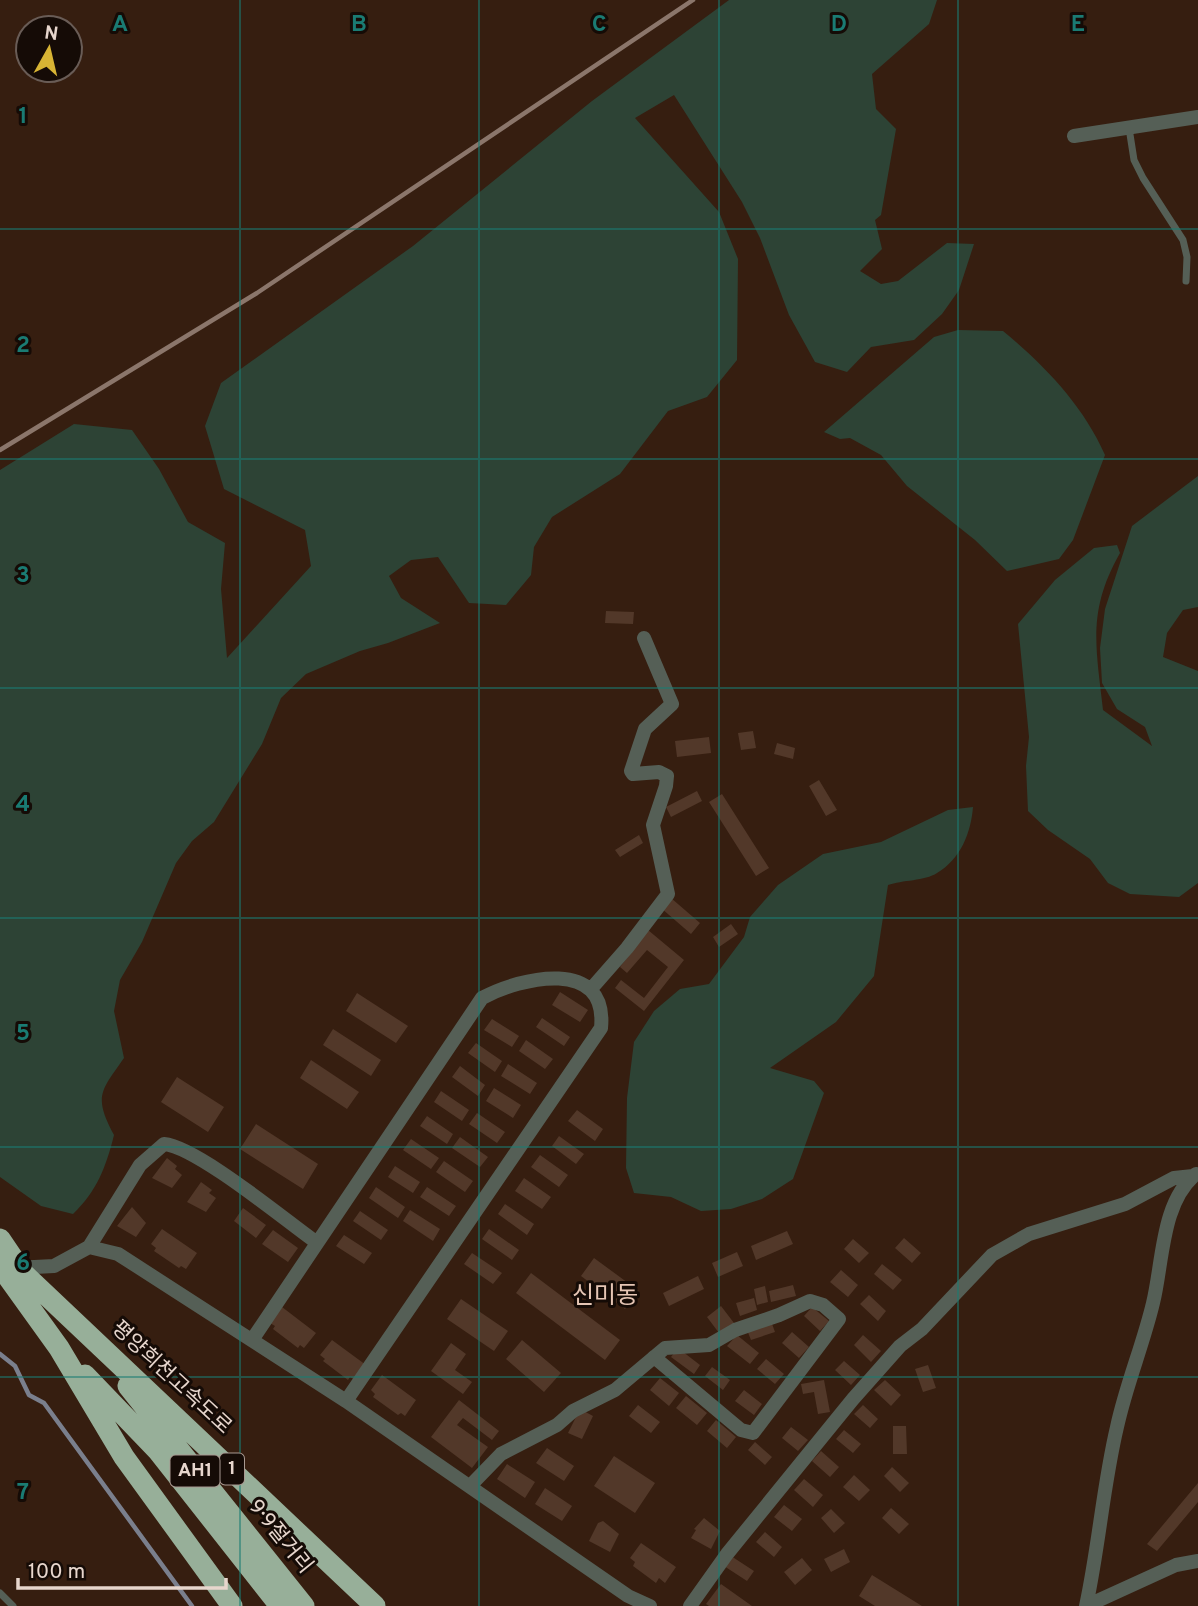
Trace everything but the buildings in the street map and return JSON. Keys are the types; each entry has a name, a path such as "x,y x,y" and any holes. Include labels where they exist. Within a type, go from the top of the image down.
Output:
{"highway":[{"name":"평양희천고속도로","path":"0,1239 5,1268 59,1348 124,1457 232,1606"},
{"name":"평양희천고속도로","path":"5,1268 88,1334 375,1606"},
{"name":"9·9절거리","path":"88,1334 304,1606"},
{"name":"9·9절거리","path":"59,1348 158,1451 280,1606"}],"street":[{"path":"1074,136 1198,117"},
{"path":"591,989 667,894 653,825 667,776 659,772 633,774 631,771 645,729 672,704 644,638"},
{"path":"252,1340 482,998 497,990 547,978 581,984 591,989 603,1011 601,1028 346,1401"},
{"path":"5,1268 54,1266 89,1247 140,1165 164,1144 175,1145 197,1157 316,1242"},
{"path":"1086,1606 1098,1553 1108,1469 1118,1422 1153,1303 1171,1211 1196,1175"},
{"path":"690,1606 727,1554 853,1399 900,1346 922,1329 992,1255 1029,1234 1125,1204 1174,1178 1196,1175"},
{"path":"89,1247 118,1254 144,1268 346,1401 628,1596 650,1606"},
{"path":"470,1486 501,1454 557,1425 573,1411 615,1390 654,1357 673,1346 709,1345 735,1330 779,1315 810,1300 823,1305 839,1320 753,1433 741,1430 654,1357"},
{"path":"1086,1606 1176,1565 1198,1561"}],"lane":[{"path":"1129,128 1138,169 1183,240 1187,257 1186,281"},
{"path":"0,1593 13,1606"}],"green space":[{"path":"729,0 937,0 929,24 872,74 876,109 896,129 881,215 875,220 882,249 860,271 881,284 898,281 947,243 974,244 959,290 942,314 914,340 871,347 847,372 815,362 789,315 760,238 742,202 674,95 635,118 719,212 738,259 737,360 707,397 668,411 620,474 552,517 534,547 531,575 506,605 469,603 438,557 411,560 389,576 401,598 440,623 360,651 306,674 281,698 262,744 214,822 192,841 176,863 142,942 120,980 114,1011 124,1058 102,1094 103,1111 114,1135 100,1178 73,1214 41,1206 0,1177 0,470 74,424 132,430 159,469 188,522 225,543 221,589 227,658 311,566 305,530 224,489 205,426 221,383 413,246 592,101"},
{"path":"958,330 1003,331 1061,387 1086,419 1105,455 1073,540 1059,559 1007,571 975,540 907,486 881,455 850,438 840,439 824,432 934,337"},
{"path":"1198,476 1198,607 1183,610 1167,633 1163,657 1198,671 1198,883 1179,897 1130,894 1108,883 1090,859 1048,830 1028,811 1026,766 1029,737 1018,624 1055,580 1094,548 1117,545 1120,553 1102,593 1098,612 1097,648 1103,710 1152,746 1145,727 1117,709 1102,683 1100,648 1105,609 1132,526"},
{"path":"973,807 963,844 945,867 926,878 888,885 874,976 836,1022 770,1068 814,1081 824,1093 793,1179 762,1199 731,1209 701,1211 671,1197 634,1193 626,1168 627,1098 634,1042 654,1011 680,989 709,984 744,937 750,917 778,885 823,854 881,842 948,810"}],"waterway":[{"path":"0,1354 15,1366 29,1395 44,1403 192,1606"}],"railway":[{"path":"0,450 257,293 693,0"}],"district":[{"name":"신미동","path":"605,1297"}]}
